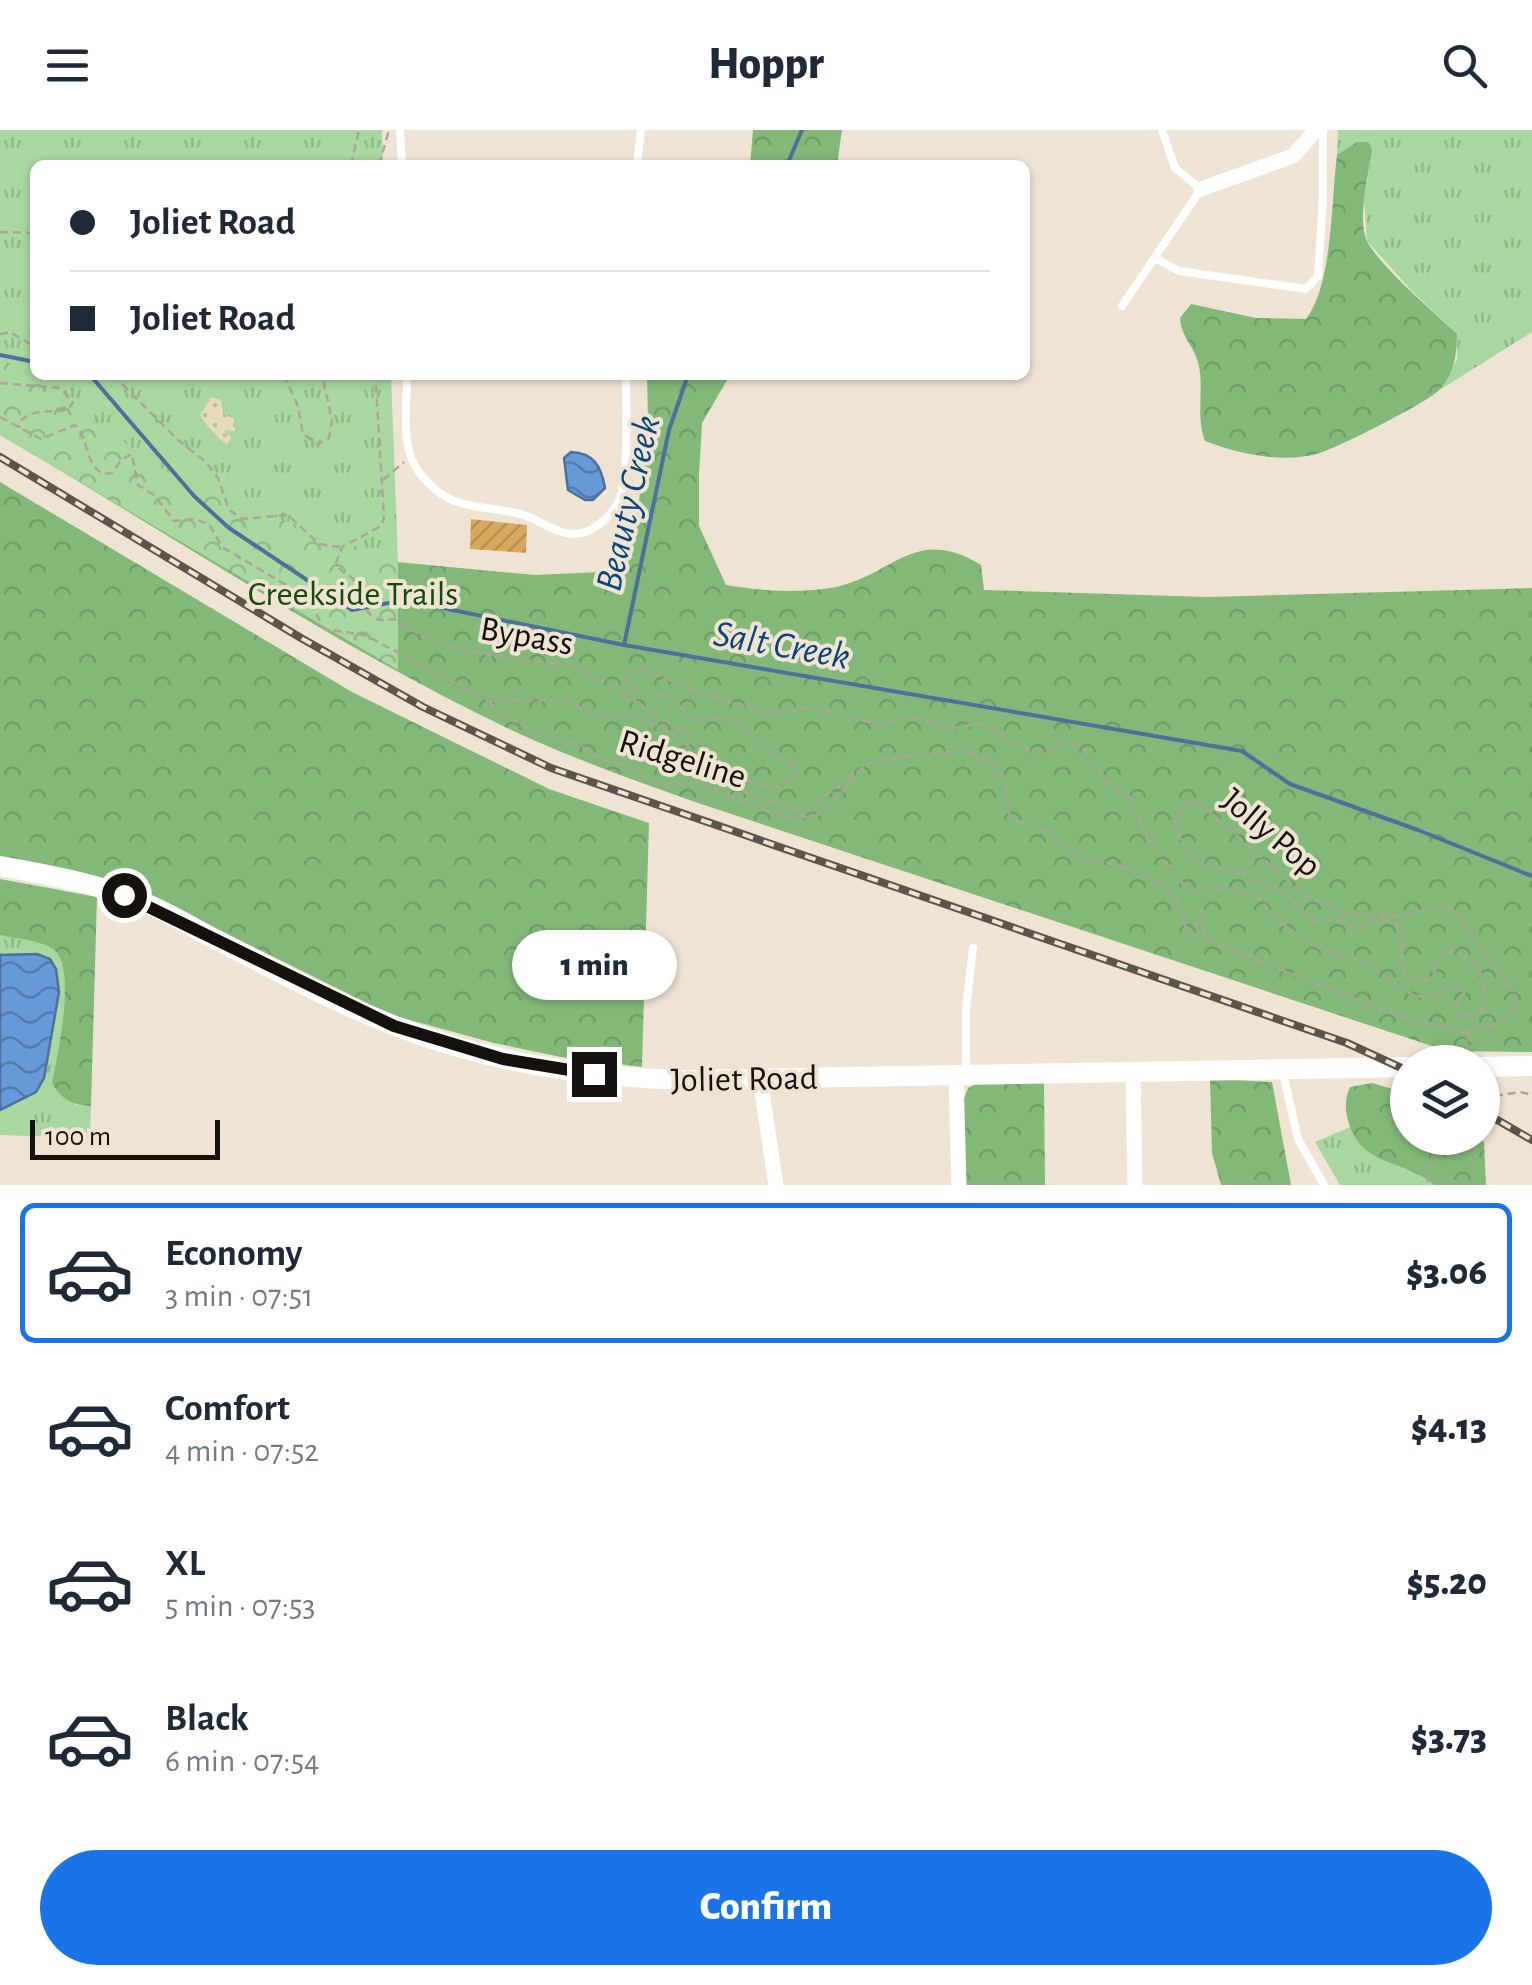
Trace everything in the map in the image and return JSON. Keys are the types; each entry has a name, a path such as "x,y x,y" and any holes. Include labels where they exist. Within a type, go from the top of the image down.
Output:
{"main road":[{"name":"Joliet Road","path":"0,866 90,884 144,902 284,975 394,1026 503,1059 627,1078 1390,1067"},
{"path":"1500,1064 1532,1066"}],"street":[{"path":"1201,190 1293,156 1319,130"},
{"path":"1133,1070 1135,1185"},
{"path":"958,1185 961,1074"},
{"path":"760,1079 776,1185"}],"lane":[{"path":"400,130 402,160"},
{"path":"638,160 641,130"},
{"path":"1122,306 1201,190 1175,168 1162,130"},
{"path":"1157,259 1179,272 1306,289 1318,276 1323,198 1319,130"},
{"path":"406,380 410,454 430,484 450,499 526,516 557,531 574,534 588,531 604,520 619,503 624,476 626,380"},
{"path":"961,1074 974,948"},
{"path":"1282,1068 1298,1139 1324,1185"}],"path":[{"path":"352,160 359,130"},
{"path":"380,160 389,130"},
{"path":"0,232 30,233"},
{"path":"0,334 10,332 30,344"},
{"path":"118,380 206,462 218,478 229,510 243,519 288,515 319,544 342,547 381,526 384,518 378,380"},
{"path":"287,380 294,392 303,434 321,444 329,438 332,426 323,380"},
{"path":"0,383 60,388 74,402 58,412 33,411 20,421 20,428 0,417"},
{"name":"Ridgeline","path":"20,428 41,439 75,425 83,434 91,465 103,474 112,473 121,460 132,454 138,485 154,496 174,520 192,519 208,524 222,547 308,598 324,629 365,634 489,701 505,716 553,738 580,745 602,760 617,762 657,784 700,784 788,817 813,817 852,783 856,772"},
{"path":"382,481 410,454"},
{"name":"Bypass","path":"342,547 336,563 340,572 354,580 372,618 379,622 394,618 430,641 506,659 566,664 589,672 702,744"},
{"name":"Jolly Pop","path":"702,744 753,784 776,788 796,777 796,768 788,760 774,756 736,720 721,716 695,721 671,698 628,686 624,678 630,671 642,669 770,714 813,707 879,725 913,717 953,728 980,724 1034,752 1048,752 1063,744 1081,745 1103,779 1132,798 1142,828 1179,881 1194,891 1228,888 1256,895 1300,937 1321,949 1366,963 1414,996 1438,996 1453,984 1462,986 1464,993 1458,998 1456,1011 1460,1018 1466,1018 1484,1007 1487,997 1486,986 1466,957 1446,950 1429,978 1422,982 1412,980 1400,964 1402,932 1396,922 1377,917 1357,931 1337,918 1310,921 1285,891 1255,882 1241,872 1207,866 1194,859 1182,843 1175,823 1177,811 1190,801 1208,808 1219,822 1326,908 1351,915 1402,916 1442,905 1454,912 1515,993 1514,1009 1492,1026 1466,1032"},
{"path":"489,701 561,700 603,716 657,724 731,776 738,790 796,810 810,807 875,759 964,751 981,757 1000,772 1007,788 1009,815 1050,832 1077,859 1092,857 1109,862 1170,890 1187,932 1406,1019 1466,1032 1471,1045"},
{"path":"701,756 702,744"},
{"path":"1194,935 1198,912 1203,911 1204,939"},
{"path":"1500,1095 1520,1092 1532,1095"},
{"path":"1427,1185 1433,1155"}],"green space":[{"path":"0,130 382,130 383,160 30,160 30,378 0,357"},
{"path":"753,130 842,130 838,160 750,160"},
{"path":"1338,130 1532,130 1532,332 1438,391 1457,359 1457,334 1367,241 1364,200 1370,164 1337,155"},
{"path":"1357,142 1368,142 1372,149 1363,210 1368,243 1397,277 1457,334 1448,378 1438,391 1417,405 1320,453 1292,458 1262,456 1205,441 1198,362 1180,318 1191,304 1256,318 1306,319 1315,304 1326,264 1337,155"},
{"path":"0,357 186,485 397,562 535,575 600,572 620,564 637,518 648,422 647,380 727,380 702,423 699,475 699,526 726,585 781,591 836,587 906,556 939,550 981,565 984,590 1207,597 1532,588 1532,1052 1500,1052 1500,1045 1429,1045 698,803 530,739 442,696 0,435"},
{"name":"Creekside Trails","path":"0,357 186,485 398,562 398,670 0,435"},
{"path":"33,380 391,380 398,562 186,485"},
{"path":"0,482 352,692 549,789 649,823 642,1067 561,1057 391,1015 177,909 0,857"},
{"path":"0,879 97,897 91,1106 68,1100 52,1083 64,1014 61,960 43,944 0,935"},
{"path":"0,935 43,944 61,960 64,1014 52,1083 76,1105 91,1106 90,1138 0,1135 0,1110 19,1102 37,954 0,955"},
{"path":"1210,1079 1272,1082 1291,1185 1221,1185 1212,1153"},
{"path":"980,1082 1044,1083 1045,1185 964,1185 964,1099 968,1088"},
{"path":"1372,1083 1390,1088 1390,1155 1485,1155 1486,1185 1434,1185 1365,1149 1356,1140 1346,1111 1350,1087"},
{"path":"1350,1127 1356,1140 1375,1156 1434,1185 1340,1185 1315,1142"}],"sand":[{"path":"211,397 221,400 223,413 234,419 235,431 224,430 231,438 227,444 200,416"}],"water":[{"path":"571,452 591,458 599,467 605,488 593,500 568,490 564,458"},
{"path":"37,954 50,959 56,969 59,992 44,1078 36,1092 0,1110 0,955"}],"building":[{"path":"471,519 527,525 526,553 470,549"}],"waterway":[{"name":"Beauty Creek","path":"789,160 802,130"},
{"name":"Salt Creek","path":"0,355 30,361"},
{"name":"Salt Creek","path":"94,380 194,496 229,528 352,610 404,600 624,645 1242,751 1290,784 1532,876"},
{"name":"Beauty Creek","path":"624,645 669,430 686,380"}],"railway":[{"path":"0,457 423,707 551,768 1347,1043 1390,1063"},
{"path":"1500,1121 1532,1140"}],"route":[{"path":"124,895 394,1026 503,1059 594,1074"}]}
